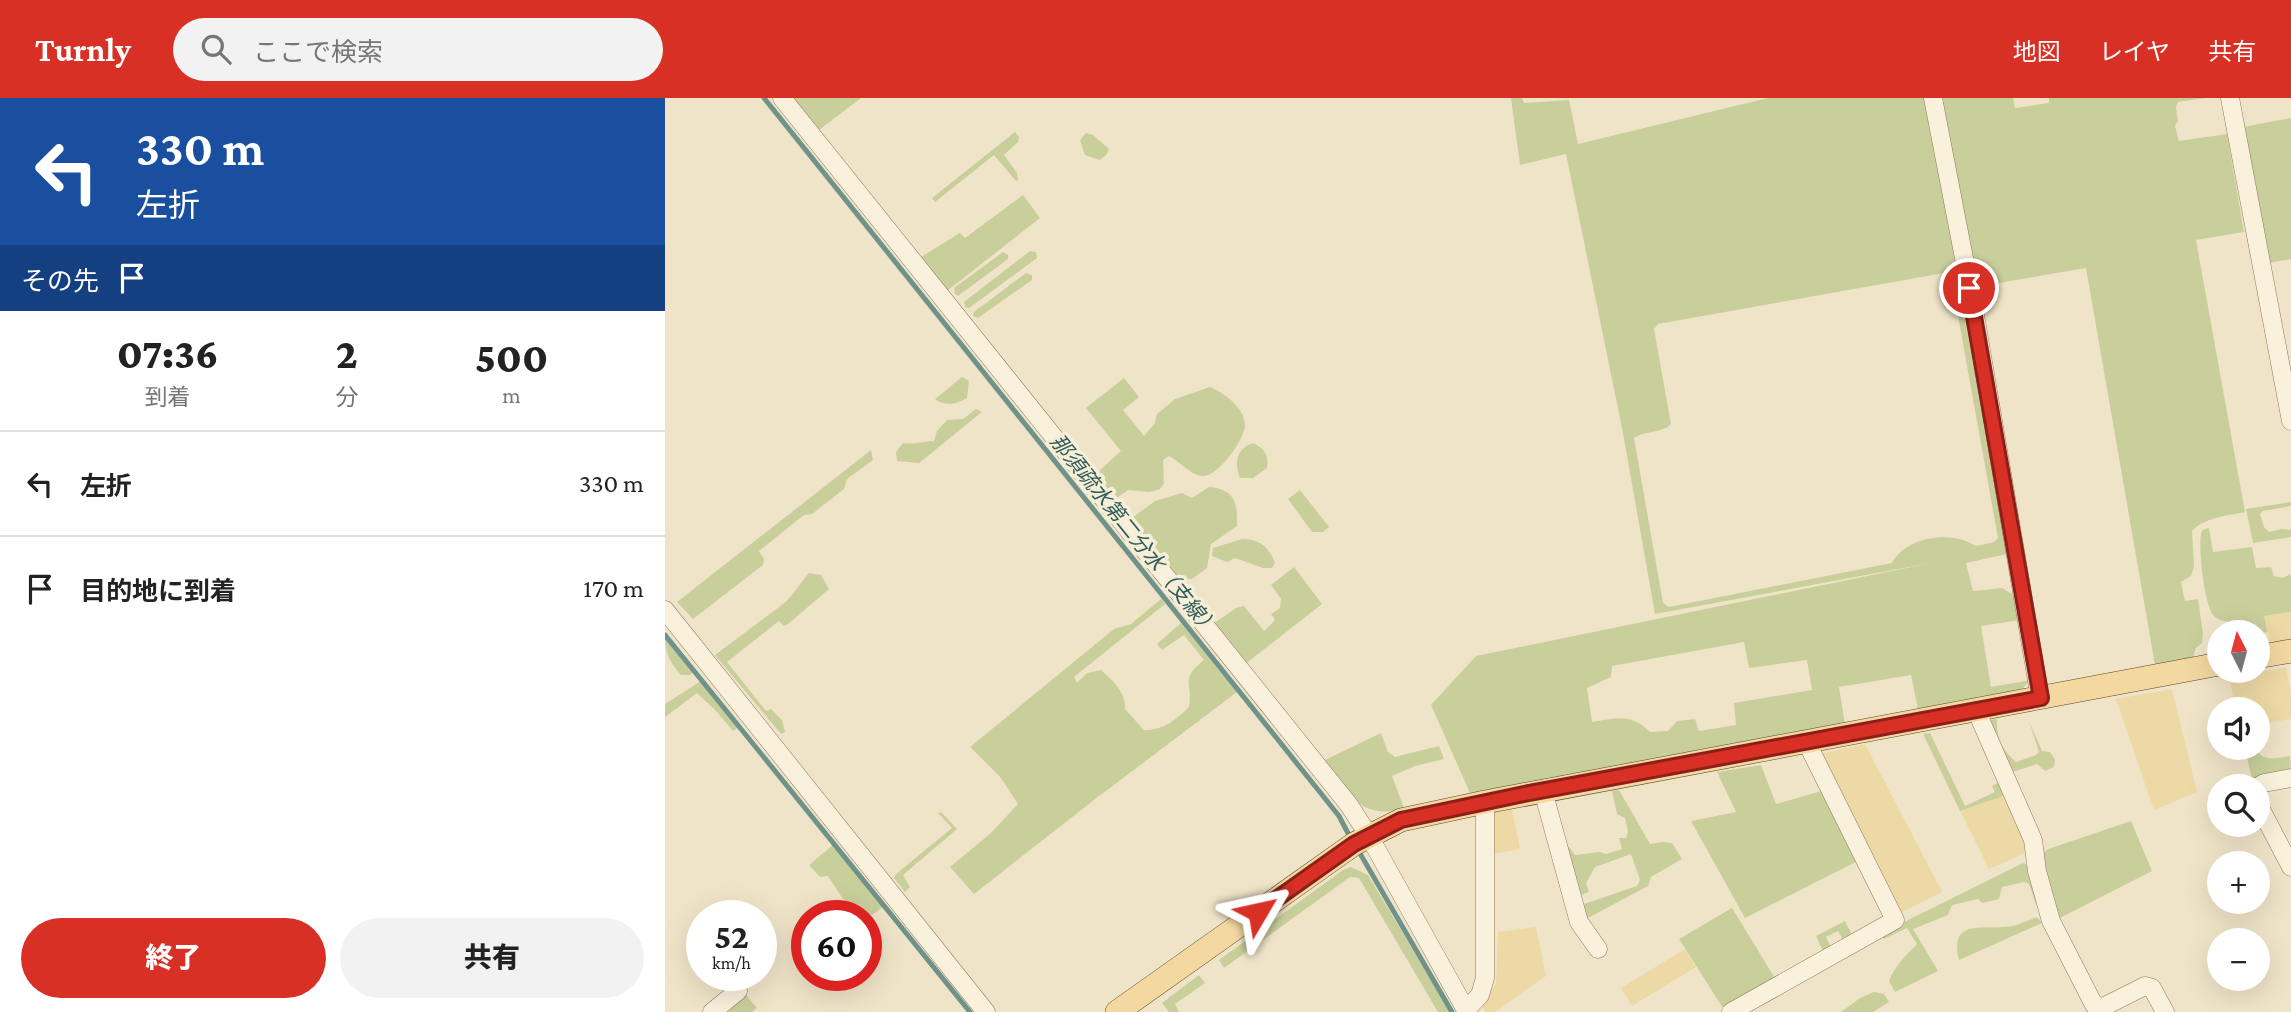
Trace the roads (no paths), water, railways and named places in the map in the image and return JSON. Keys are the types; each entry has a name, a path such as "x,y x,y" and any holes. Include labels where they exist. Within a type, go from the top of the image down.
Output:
{"main road":[{"path":"2270,655 2291,651"},
{"path":"1117,1012 1341,853 1401,820 1543,790 2207,666"}],"street":[{"path":"782,98 1349,805 1467,1011 1480,995 1485,978 1485,802"},
{"path":"1933,98 1975,315 2041,698"},
{"path":"2230,98 2291,421"},
{"path":"665,610 986,1012"},
{"path":"1976,710 2033,839 2037,870 2051,920 2094,1004 2103,1007 2145,986 2152,988 2165,1012"},
{"path":"1731,1012 1895,920 1805,741"},
{"path":"2270,782 2291,778"},
{"path":"1543,790 1579,922 1598,949"},
{"path":"2270,827 2291,867"},
{"path":"712,1012 738,991"}],"waterway":[{"name":"那須疏水第二分水（支線）","path":"764,98 1339,816 1351,839"},
{"name":"那須疏水第二分水（支線）","path":"665,635 970,1012"},
{"name":"那須疏水第二分水（支線）","path":"1358,850 1452,1012"}]}
